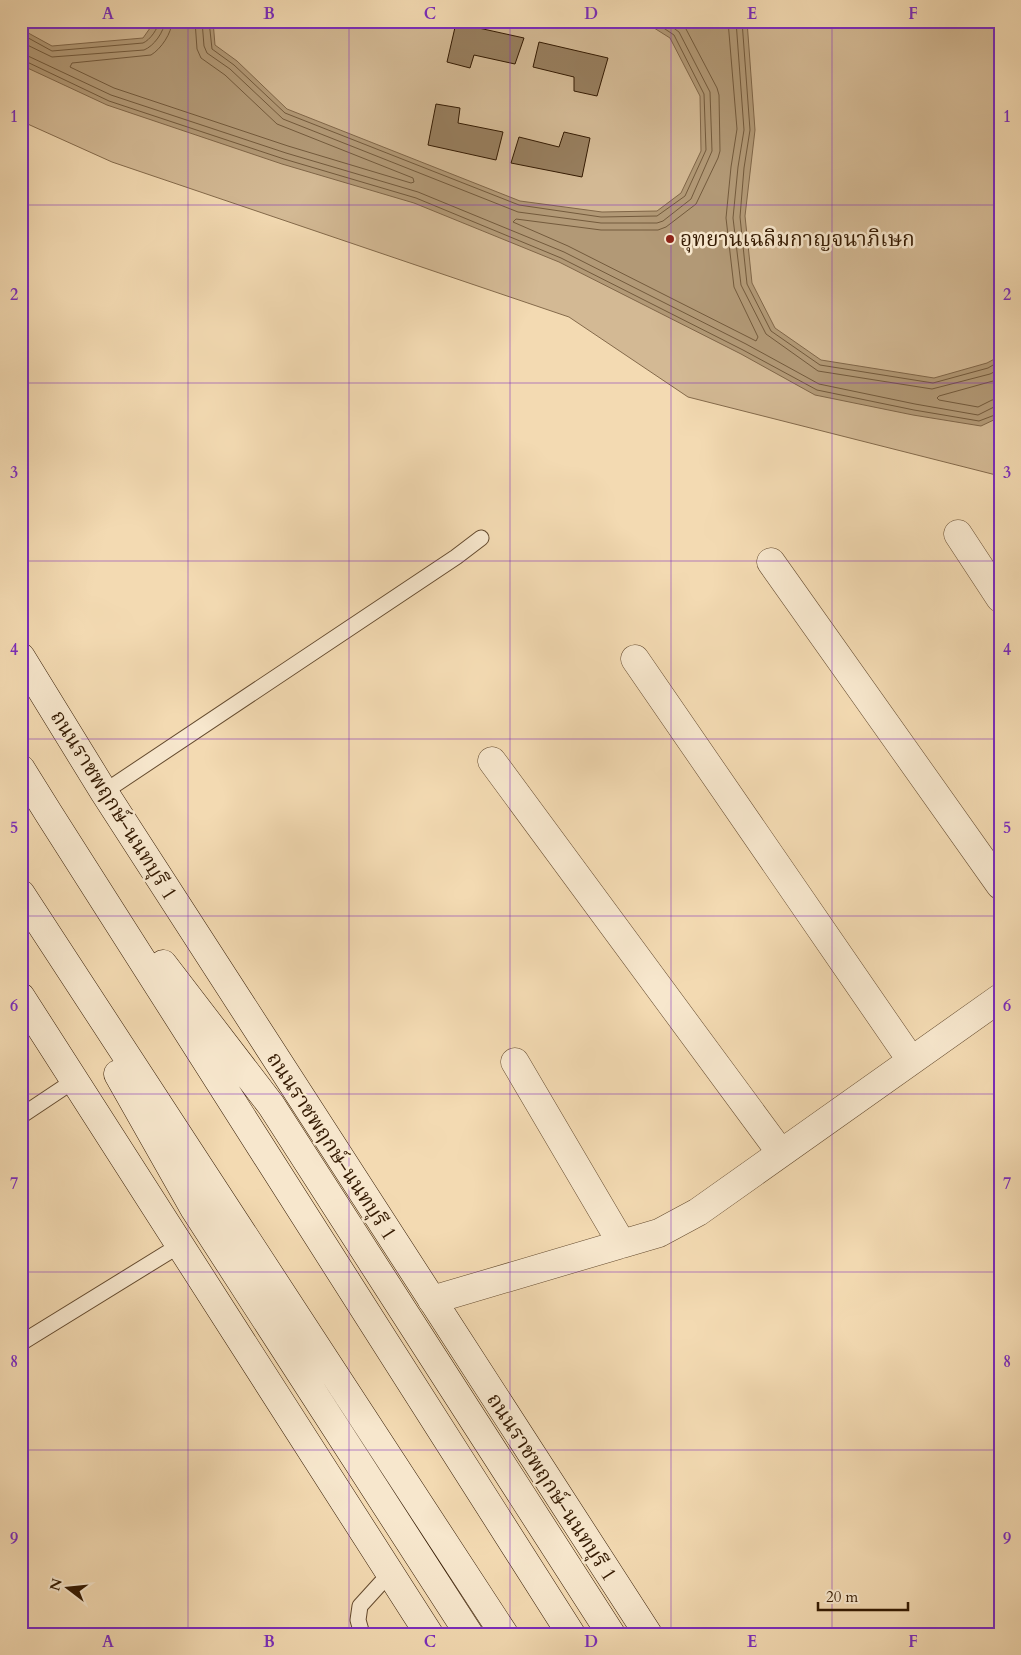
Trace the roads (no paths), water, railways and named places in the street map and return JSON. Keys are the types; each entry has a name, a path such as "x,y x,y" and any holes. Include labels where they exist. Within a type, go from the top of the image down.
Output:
{"street":[{"path":"958,534 1000,598"},
{"path":"771,562 1000,885"},
{"name":"ถนนราชพฤกษ์-นนทบุรี 1","path":"21,657 104,792 648,1634"},
{"path":"635,659 911,1060"},
{"path":"492,761 781,1153"},
{"path":"21,769 571,1634"},
{"path":"48,814 271,1105 612,1634"},
{"path":"21,894 504,1634"},
{"path":"21,901 195,1210 469,1634"},
{"path":"21,997 429,1634"},
{"path":"432,1300 659,1233 698,1212 1000,998"},
{"path":"515,1062 622,1244"}],"lane":[{"path":"104,792 456,557 481,538"},
{"path":"21,1116 75,1080"},
{"path":"21,1343 180,1245"},
{"path":"362,1634 358,1620 360,1606 390,1572"}],"water":[{"path":"155,21 213,21 215,45 237,61 287,109 520,201 602,212 657,211 681,193 701,151 700,96 670,38 643,21 747,21 755,130 745,216 752,283 775,328 821,360 934,378 987,363 1000,356 1000,417 981,426 913,415 815,395 741,354 559,262 414,203 282,164 107,105 21,65 21,29 52,46 143,38"}],"place":[{"name":"อุทยานเฉลิมกาญจนาภิเษก","path":"670,239"}]}
